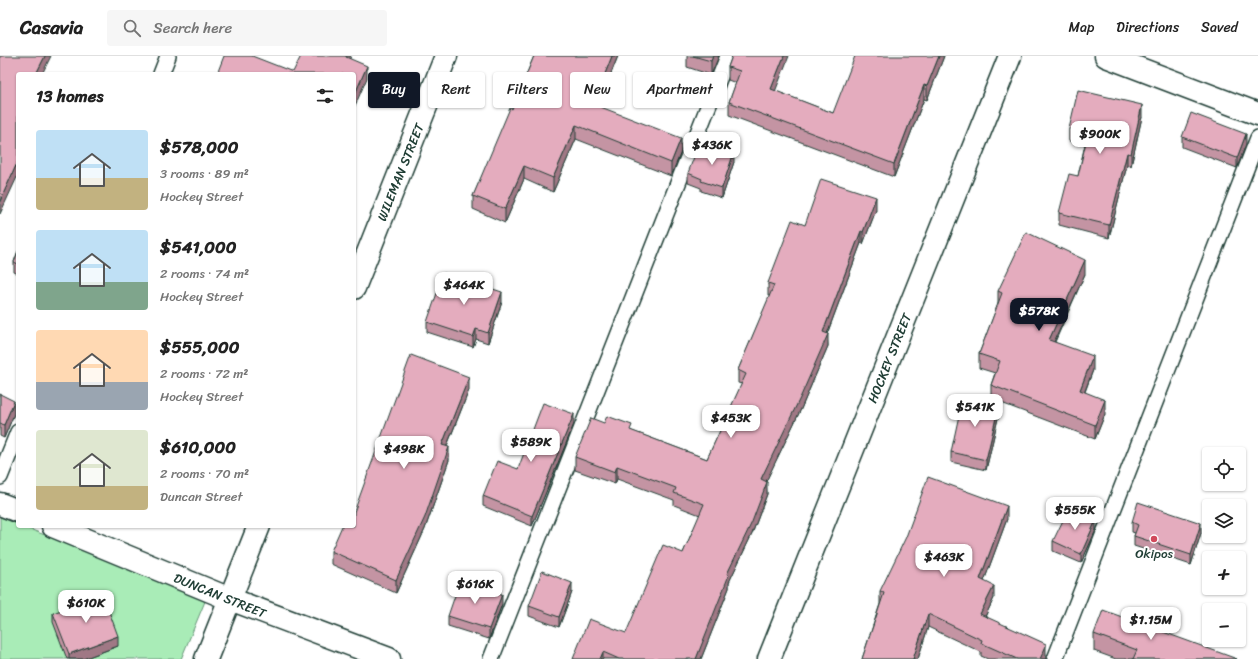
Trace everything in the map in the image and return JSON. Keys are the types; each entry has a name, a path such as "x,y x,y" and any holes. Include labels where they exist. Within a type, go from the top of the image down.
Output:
{"street":[{"name":"WILEMAN STREET","path":"356,283 446,56"},
{"name":"HOCKEY STREET","path":"768,659 1010,56"},
{"path":"1106,56 1258,114"},
{"path":"0,504 16,510"},
{"name":"DUNCAN STREET","path":"59,528 230,599 388,659"},
{"path":"206,659 258,528"}],"lane":[{"path":"162,72 168,56"},
{"path":"491,659 728,56"},
{"path":"1055,659 1258,138"},
{"path":"0,477 16,437"}],"green space":[{"path":"0,517 16,523 16,528 27,528 206,599 181,659 0,659"}],"building":[{"path":"0,56 45,56 37,72 16,72 16,165 0,201"},
{"path":"224,56 252,56 293,72 218,72"},
{"path":"301,56 346,56 367,66 356,91 356,72 293,72"},
{"path":"534,56 612,56 606,72 570,72 570,108 603,108 681,138 671,163 576,125 553,178 524,166 505,209 473,196 510,108 562,108 562,72 527,72"},
{"path":"693,56 713,56 711,61"},
{"path":"732,56 784,56 771,89 833,113 855,56 939,56 927,86 924,85 894,164 729,102 740,71 728,67"},
{"path":"1078,90 1142,105 1131,154 1127,153 1109,225 1059,213 1069,174 1078,176 1088,133 1069,129"},
{"path":"1191,113 1246,134 1237,158 1182,137"},
{"path":"713,144 734,152 722,188 701,181 702,179 688,173 697,149 710,154"},
{"path":"821,179 876,197 863,232 861,231 823,332 828,334 801,396 761,479 767,482 752,522 727,574 729,575 696,659 619,659 603,652 600,659 573,659 589,619 626,633 663,545 683,553 704,504 674,493 676,488 617,466 615,472 575,457 591,418 604,423 607,416 632,425 630,430 707,459 746,374 738,370 774,285 768,283 792,220 805,225"},
{"path":"1026,232 1085,260 1049,340 1093,356 1080,390 1105,400 1095,425 991,385 1000,361 979,354 1002,293 998,291"},
{"path":"444,273 502,292 488,333 476,329 473,337 427,322"},
{"path":"411,355 469,377 442,445 449,447 425,517 396,580 331,551 341,528 356,528 356,506"},
{"path":"0,394 14,401 4,425 0,423"},
{"path":"963,397 999,405 986,460 951,452"},
{"path":"543,403 574,414 532,516 483,496 497,461 518,469"},
{"path":"928,477 1007,506 980,579 994,586 980,614 1046,644 1040,659 1017,659 981,643 982,640 928,614 913,659 862,659 884,593 880,591 906,537"},
{"path":"1138,502 1201,523 1191,555 1134,536 1138,525 1132,522"},
{"path":"1069,508 1096,520 1081,554 1053,541"},
{"path":"542,571 572,583 559,617 529,606"},
{"path":"460,581 502,594 489,629 448,616"},
{"path":"103,595 118,636 69,654 53,613"},
{"path":"1103,610 1237,659 1133,659 1137,650 1094,634"}],"place":[{"name":"Okipos","path":"1154,539"}]}
